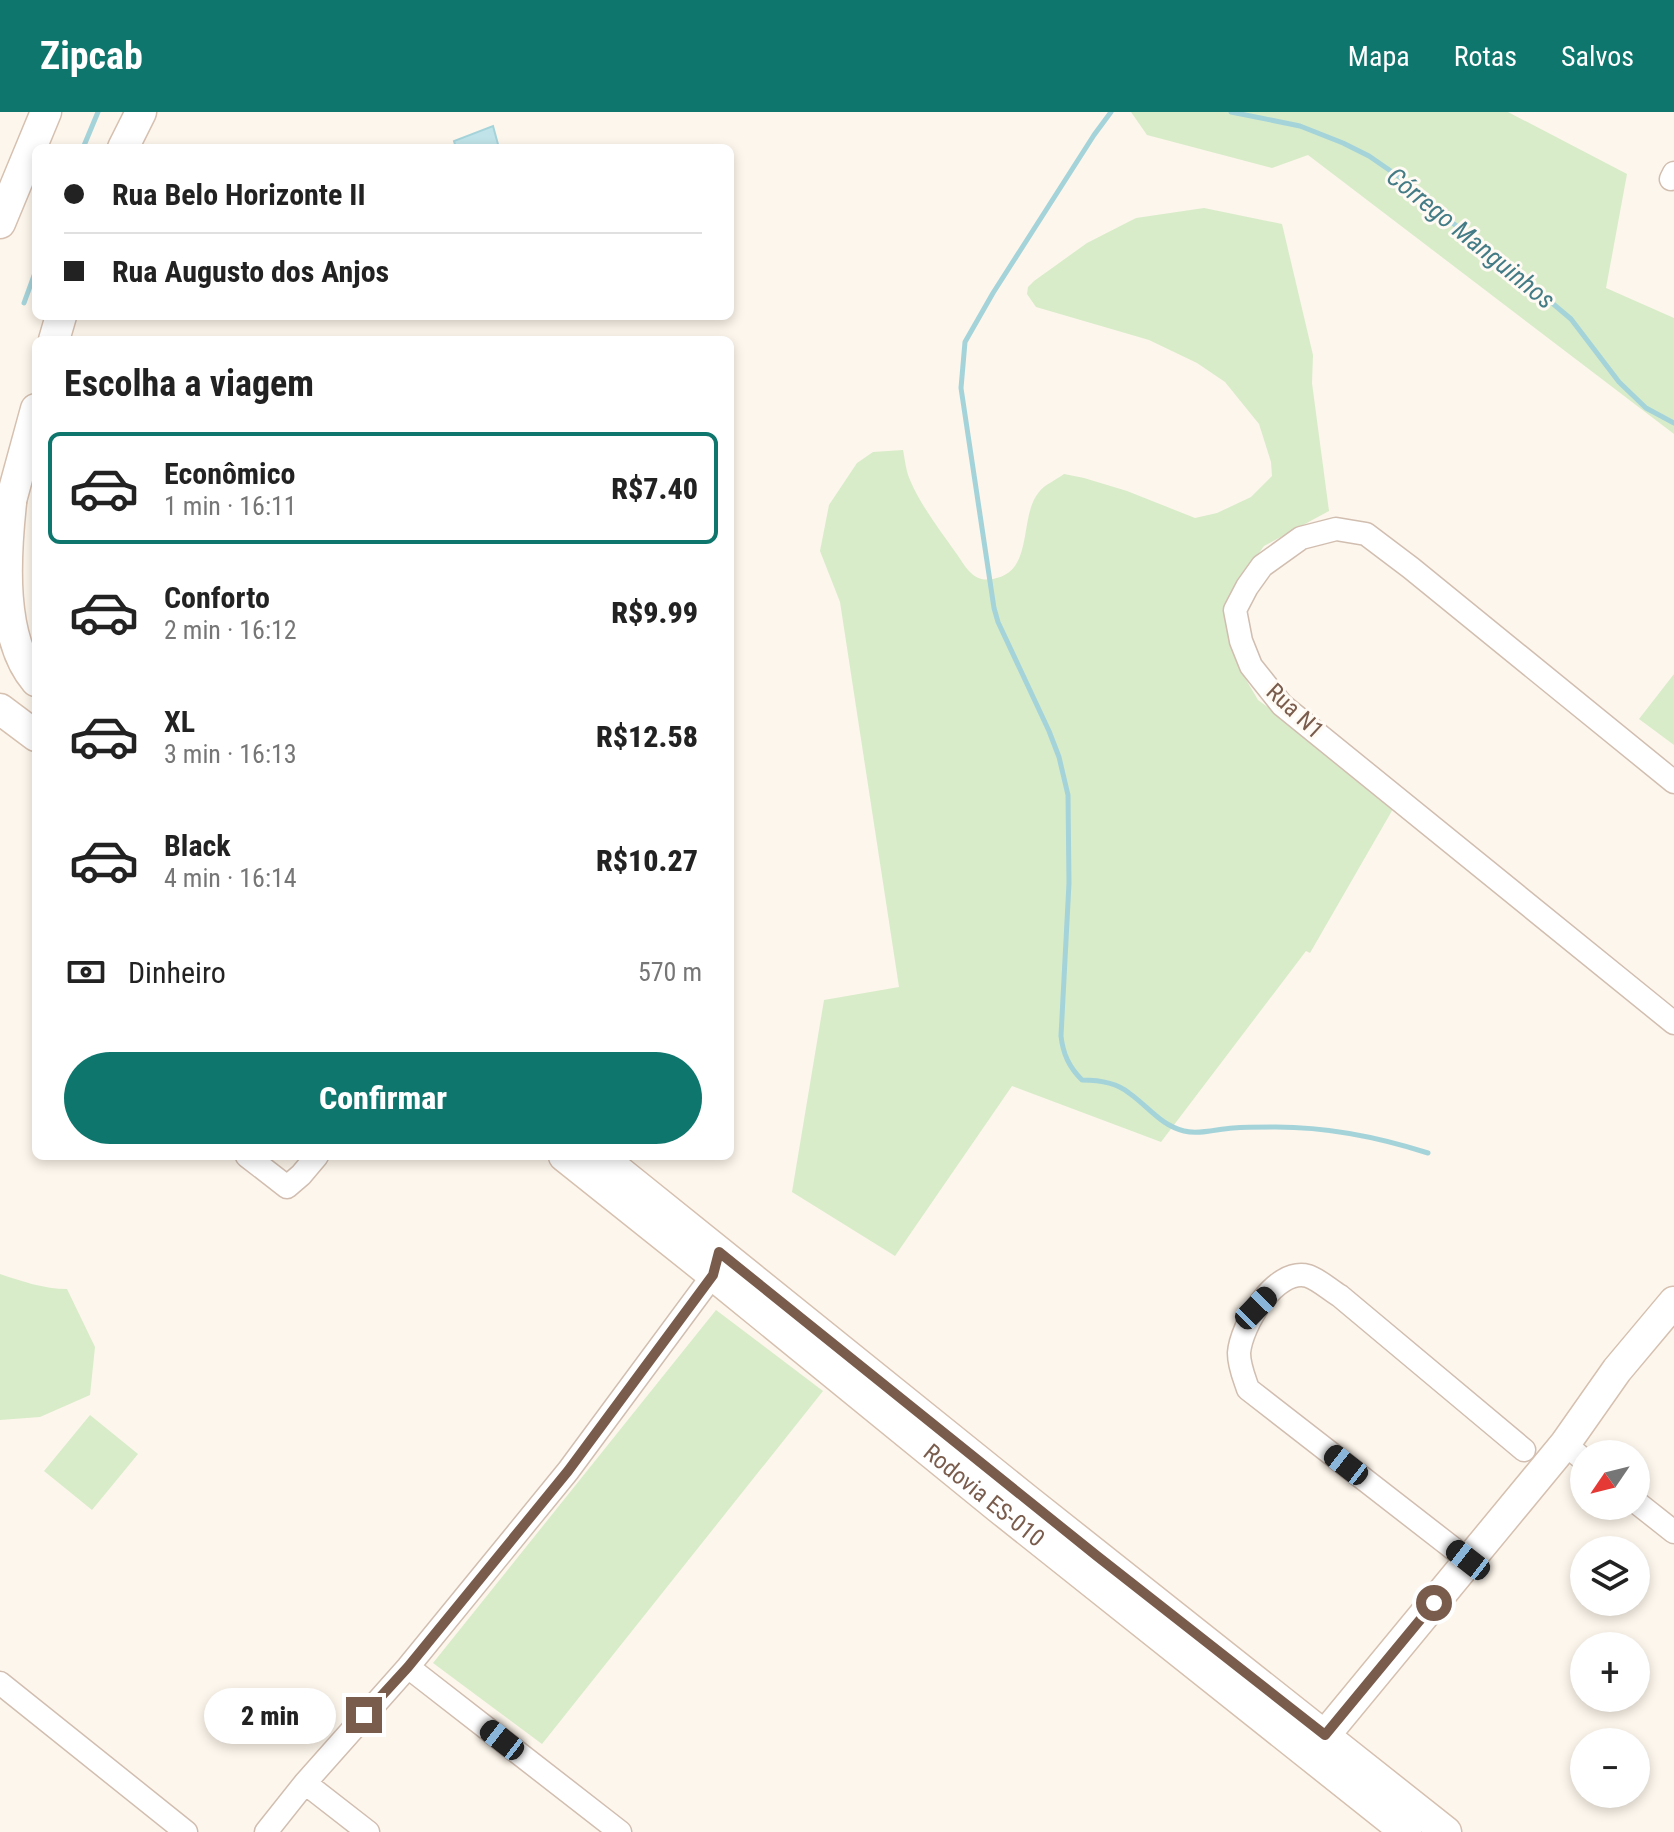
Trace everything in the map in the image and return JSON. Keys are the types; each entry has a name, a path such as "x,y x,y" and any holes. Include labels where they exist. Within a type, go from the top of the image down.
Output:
{"main road":[{"path":"33,144 46,112"},
{"path":"125,144 141,112"},
{"path":"0,223 32,146"},
{"path":"0,538 32,424"},
{"path":"11,503 2,578 4,618 11,646 32,678"},
{"path":"0,671 32,698"},
{"path":"0,709 32,733"},
{"name":"Rodovia ES-010","path":"570,1160 716,1263 1097,1556 1446,1832"},
{"name":"Rodovia ES-010","path":"604,1160 716,1263 999,1508 1406,1832"},
{"path":"1580,1440 1617,1370 1674,1302"},
{"path":"1325,1735 1468,1560 1570,1456"}],"street":[{"name":"Rua N1","path":"1674,782 1366,534 1336,529 1301,538 1262,566 1235,610 1241,641 1251,666 1282,705 1674,1023"},
{"path":"252,1160 287,1187 314,1160"},
{"path":"266,1832 305,1783 408,1667 568,1471 716,1263"},
{"path":"1468,1560 1248,1389 1240,1366 1239,1349 1256,1308 1280,1282 1294,1276 1309,1276 1340,1296 1524,1450"},
{"path":"1650,1513 1674,1532"},
{"path":"408,1667 620,1832"},
{"path":"0,1683 186,1832"},
{"path":"305,1783 368,1832"}],"green space":[{"path":"1131,112 1508,112 1627,174 1606,288 1674,318 1674,434 1308,155 1272,168 1147,135"},
{"path":"1204,208 1282,224 1313,355 1312,383 1329,511 1264,546 1240,579 1230,610 1238,666 1258,700 1397,802 1310,953 1306,951 1161,1142 1012,1086 895,1256 792,1192 824,1000 899,987 840,602 820,551 829,505 857,463 873,452 903,450 909,477 925,508 967,568 975,576 986,580 1006,574 1015,566 1033,503 1041,489 1064,474 1127,491 1195,518 1217,513 1251,497 1272,476 1271,462 1259,424 1225,382 1197,363 1149,340 1036,307 1027,294 1028,287 1034,281 1087,243 1136,218"},
{"path":"1674,674 1674,745 1639,719"},
{"path":"0,1274 41,1286 67,1289 95,1347 90,1395 40,1417 0,1420"},
{"path":"716,1310 823,1391 542,1744 433,1663"},
{"path":"90,1415 138,1454 92,1510 44,1471"}],"water":[{"path":"493,126 498,144 455,144 454,141"}],"waterway":[{"path":"85,144 98,112"},
{"path":"1111,112 993,293 965,342 961,388 994,608 1049,731 1068,795 1069,883 1061,1036 1063,1049 1082,1080 1101,1081 1119,1087 1161,1120 1184,1131 1296,1127 1372,1138 1428,1153"},
{"name":"Córrego Manguinhos","path":"1231,112 1300,126 1369,156 1398,176 1434,209 1499,258 1571,319 1619,382 1646,408 1674,423"},
{"path":"24,303 32,281"}],"route":[{"path":"364,1715 408,1667 568,1471 713,1275 719,1252 1325,1735 1434,1603"}]}
